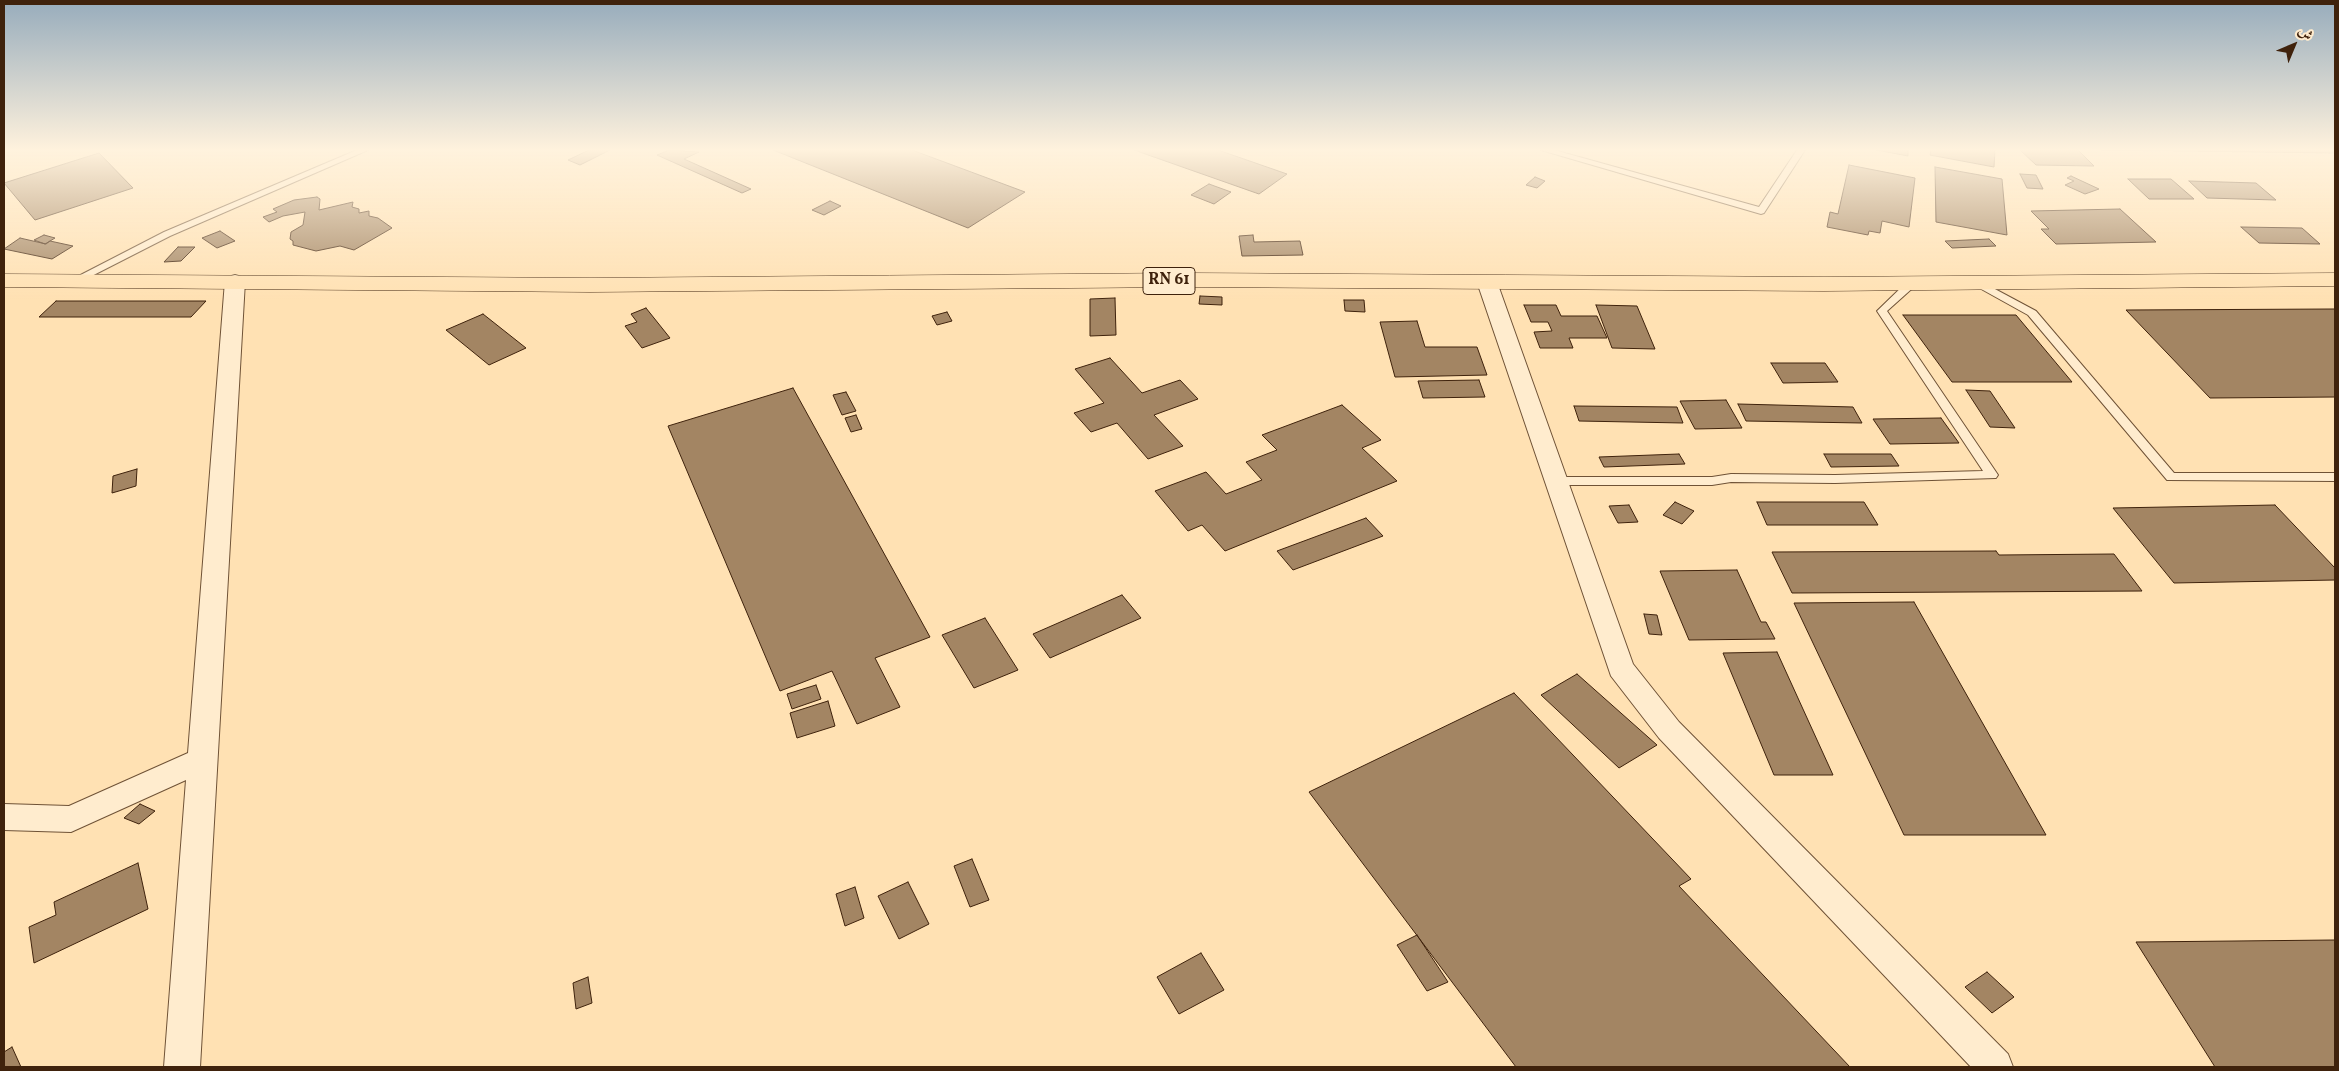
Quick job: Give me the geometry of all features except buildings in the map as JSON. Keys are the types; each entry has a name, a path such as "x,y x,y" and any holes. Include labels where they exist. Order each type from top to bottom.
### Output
{"main road":[{"name":"RN 61","path":"4,281 235,281 590,285 1188,280 1912,283 2335,280"}],"street":[{"path":"182,1067 235,281"},
{"path":"1487,282 1621,668 1669,730 1995,1067"},
{"path":"4,817 71,819 202,760"}],"lane":[{"path":"71,282 168,234 247,200"},
{"path":"1725,200 1761,210 1768,200"},
{"path":"1556,481 1712,482 1731,478 1835,479 1992,475 1882,311 1912,283"},
{"path":"1978,283 2032,313 2171,477 2335,477"}]}
